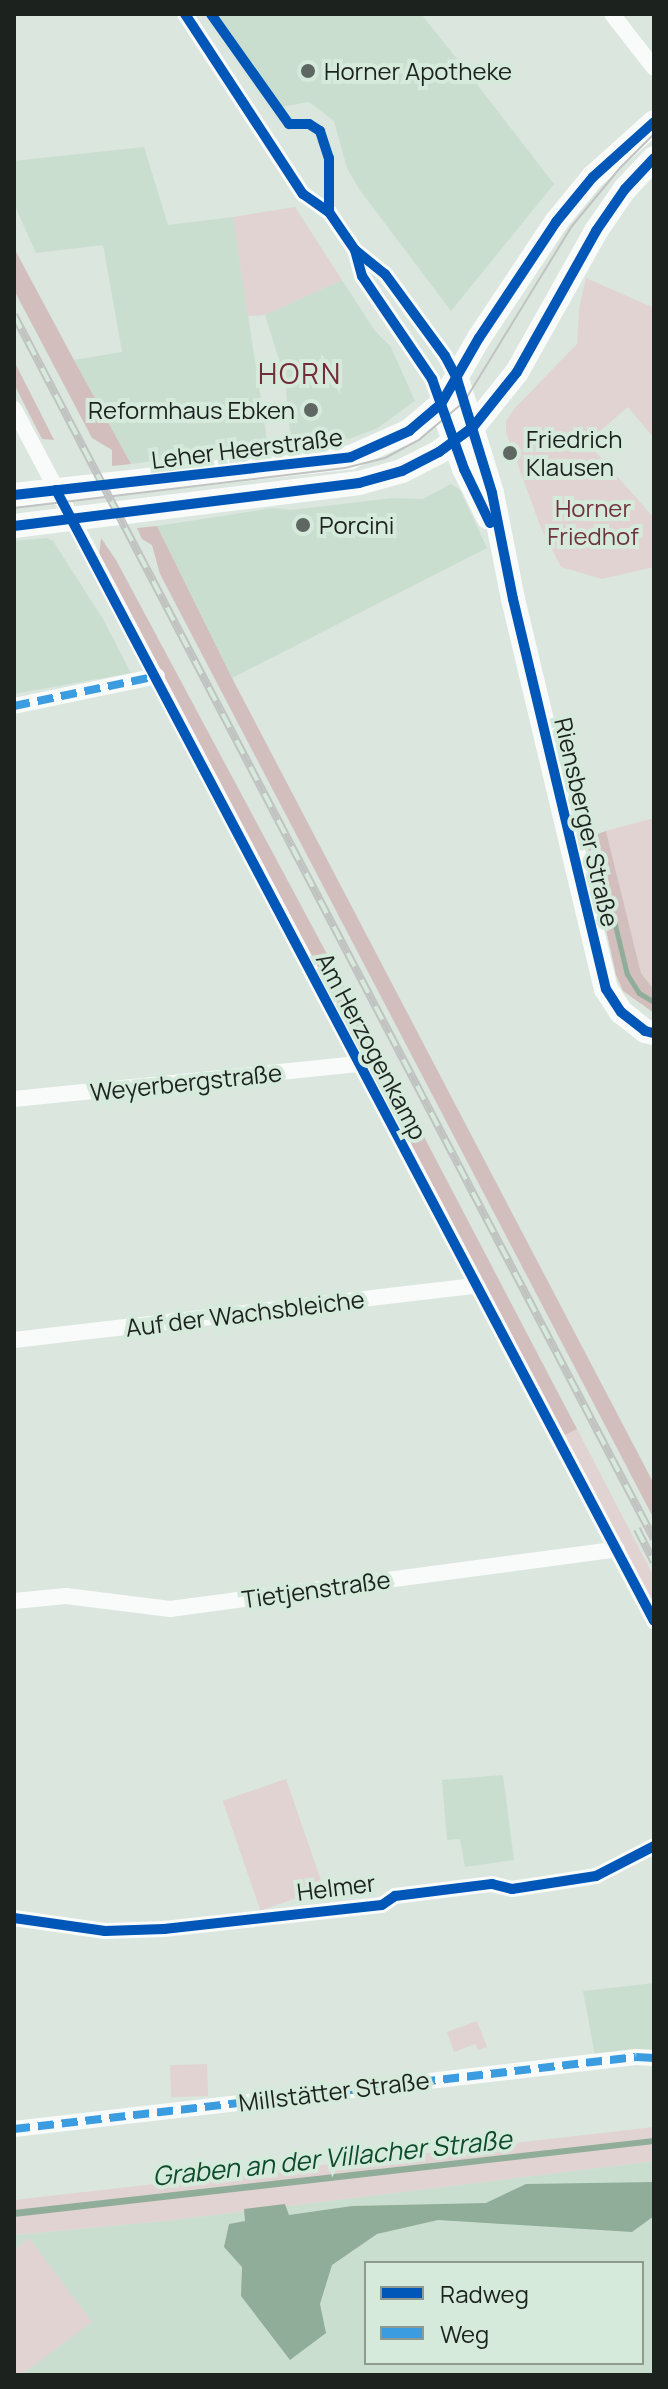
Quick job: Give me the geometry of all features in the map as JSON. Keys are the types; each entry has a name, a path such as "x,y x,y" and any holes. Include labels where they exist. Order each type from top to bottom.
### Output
{"main road":[{"name":"Leher Heerstraße","path":"14,495 351,457 409,431 441,404 556,222 593,177 654,122"},
{"path":"464,434 517,372 606,215 654,158"},
{"path":"457,379 464,434"},
{"path":"441,404 464,434"},
{"name":"Leher Heerstraße","path":"14,526 359,483 402,471 464,434"},
{"name":"Riensberger Straße","path":"464,434 464,469 486,510 513,599 606,989 621,1012 645,1031 654,1033"}],"street":[{"path":"185,14 303,194 329,212 355,250 385,274 445,356 457,379"},
{"path":"612,14 654,68"},
{"path":"355,250 362,276 432,379 441,404"},
{"name":"Am Herzogenkamp","path":"14,409 654,1621"},
{"path":"14,706 157,676"},
{"name":"Weyerbergstraße","path":"14,1099 358,1064"},
{"name":"Auf der Wachsbleiche","path":"14,1340 477,1286"},
{"name":"Tietjenstraße","path":"14,1601 66,1596 170,1609 617,1549"},
{"name":"Helmer","path":"14,1918 105,1931 164,1929 382,1905 395,1896 492,1884 512,1889 596,1876 654,1846"},
{"name":"Millstätter Straße","path":"14,2129 636,2057 654,2058"}],"shaded area":[{"path":"218,14 421,14 466,70 554,184 451,311 359,189 347,168 334,121 309,102 281,107"},
{"path":"144,147 168,225 233,217 268,446 131,464 74,360 122,352 103,245 36,253 14,204 14,161"},
{"path":"14,248 131,464 112,466 112,450 92,438 14,290"},
{"path":"342,280 375,331 391,347 415,401 376,429 340,442 302,448 291,444 285,379 265,315"},
{"path":"14,361 54,440 42,439 14,384"},
{"path":"451,484 460,490 487,548 232,678 157,526 273,508 291,510 393,498 423,499"},
{"path":"157,526 232,678 654,1484 654,1519 160,574 152,545 142,539 137,528"},
{"path":"47,538 53,541 103,619 131,673 14,694 14,541"},
{"path":"101,538 116,560 387,1066 577,1429 563,1436 99,557"},
{"path":"606,831 641,973 654,990 654,1013 623,991 616,975 586,838"},
{"path":"503,1775 514,1860 465,1867 460,1839 447,1840 442,1780"},
{"path":"654,1983 654,2054 596,2061 583,1991"},
{"path":"654,2138 654,2144 14,2217 14,2210"},
{"path":"654,2161 654,2375 14,2375 14,2235 164,2221"},
{"path":"654,2182 654,2216 632,2232 438,2220 377,2234 332,2265 320,2304 326,2333 290,2360 241,2296 242,2267 224,2247 229,2224 245,2221 244,2209 285,2204 289,2215 352,2206 486,2203 526,2184"}],"green space":[{"path":"295,207 342,280 265,315 248,316 233,217"},
{"name":"Horner Friedhof","path":"586,278 654,308 654,438 628,407 587,442 654,518 654,567 602,579 561,567 541,528 506,432 506,421 514,409 577,344 579,309"},
{"path":"654,818 654,990 641,973 606,831"},
{"path":"577,1429 654,1577 654,1610 563,1436"},
{"path":"286,1779 324,1889 260,1910 223,1801"},
{"path":"477,2021 487,2047 478,2050 475,2044 454,2052 447,2032"},
{"path":"207,2064 208,2096 171,2097 170,2065"},
{"path":"654,2127 654,2161 164,2221 14,2235 14,2200"},
{"path":"29,2238 92,2322 21,2375 14,2375 14,2250"}],"waterway":[{"path":"594,838 627,974 639,993 654,1002"}],"tram line":[{"path":"14,508 345,468 385,458 420,439 464,402 572,226 620,168 654,134"}],"railway":[{"path":"14,315 654,1539"},
{"path":"637,1529 654,1562"}],"marked path":[{"path":"14,706 157,676"},
{"path":"14,2129 636,2057 654,2058"}],"cycle path":[{"path":"185,14 303,194 329,212 355,250 385,274 445,356 457,379 492,493 513,599 606,989 621,1012 645,1031 654,1033"},
{"path":"211,14 289,124 309,124 320,131 329,158 329,212"},
{"path":"14,495 351,457 409,431 441,404 479,338 556,222 593,177 654,122"},
{"path":"14,526 359,483 402,471 439,452 473,427 517,372 596,231 625,189 654,158"},
{"path":"355,250 362,276 432,379 464,469 490,523"},
{"path":"56,490 654,1621"},
{"path":"14,1918 105,1931 164,1929 382,1905 395,1896 492,1884 512,1889 596,1876 654,1846"}],"place":[{"name":"Horner Apotheke","path":"308,71"},
{"name":"Reformhaus Ebken","path":"311,410"},
{"name":"Friedrich Klausen","path":"510,453"},
{"name":"Porcini","path":"303,525"}],"district":[{"name":"HORN","path":"300,373"}],"water label":[{"name":"Graben an der Villacher Straße","path":"332,2158"}]}
